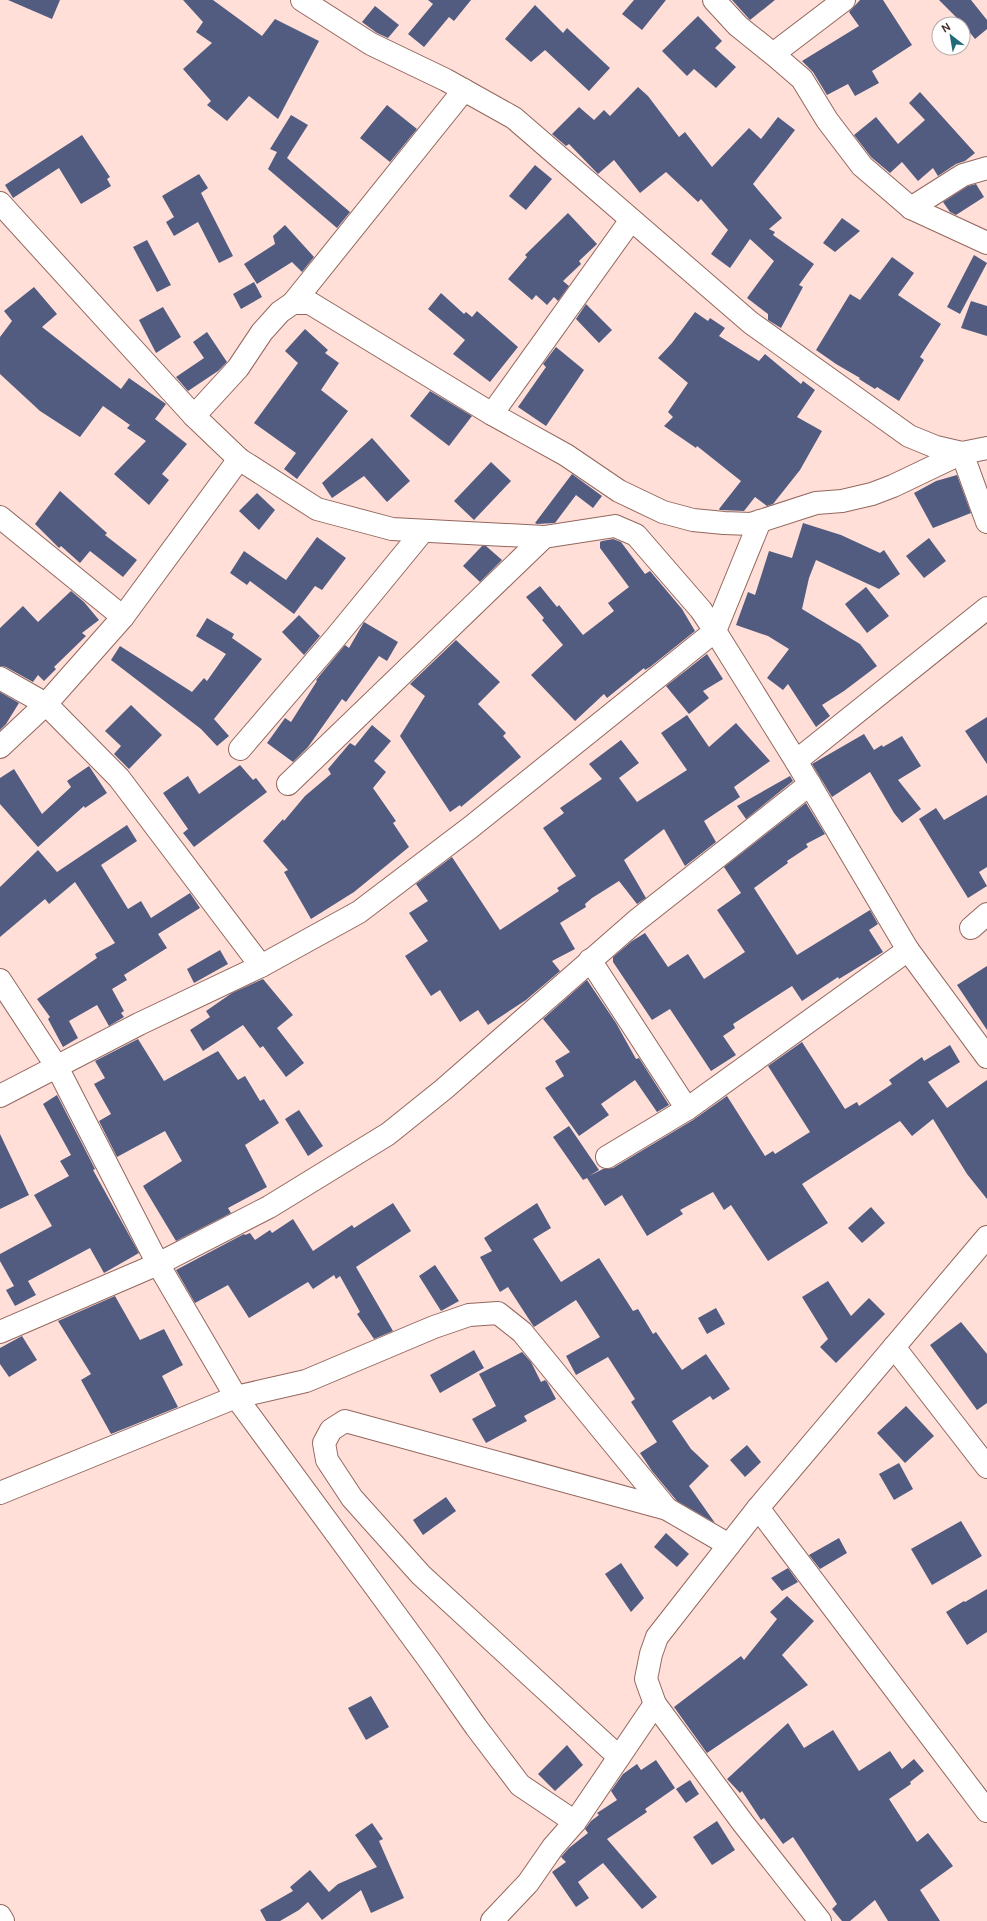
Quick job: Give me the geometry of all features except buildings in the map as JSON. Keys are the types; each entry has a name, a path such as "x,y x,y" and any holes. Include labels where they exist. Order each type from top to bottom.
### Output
{"street":[{"path":"302,0 372,44 464,90 514,118 751,323 909,436 936,447 962,453"},
{"path":"714,0 738,26 802,79 827,120 862,166 911,208 987,243"},
{"path":"773,54 844,0"},
{"path":"194,416 238,368 262,332 280,312 293,303 464,90"},
{"path":"911,208 958,178 987,168"},
{"path":"0,203 194,416 239,459 317,509 392,529 544,537 615,526 636,536 701,610 796,761 908,950 987,1057"},
{"path":"492,414 631,220"},
{"path":"293,303 310,303 492,414 566,455 619,491 663,512 693,520 724,524 751,524 816,503 842,501 872,494 893,486 962,453 987,448"},
{"path":"962,453 987,522"},
{"path":"0,747 46,704 123,618 239,459"},
{"path":"0,517 123,618"},
{"path":"0,1096 139,1024 261,966 359,912 471,827 715,631 760,521"},
{"path":"240,749 336,637 424,530"},
{"path":"288,784 544,537"},
{"path":"796,761 987,608"},
{"path":"0,678 46,704 119,778 261,966"},
{"path":"0,1332 158,1264 269,1207 388,1134 444,1089 636,921 810,784"},
{"path":"971,928 987,914"},
{"path":"607,1157 687,1109 908,950"},
{"path":"590,960 687,1109"},
{"path":"0,980 57,1067 158,1264 236,1397 429,1660 476,1727 520,1785 575,1822"},
{"path":"820,1921 742,1823 655,1704 646,1679 651,1654 657,1637 758,1508 987,1237"},
{"path":"0,1493 236,1397 306,1381 434,1327 469,1315 498,1313 522,1332 667,1509"},
{"path":"894,1347 987,1467"},
{"path":"619,1757 421,1575 352,1498 327,1460 324,1443 331,1430 345,1421 667,1509 729,1545"},
{"path":"758,1508 987,1811"},
{"path":"492,1921 528,1883 552,1847 575,1822 655,1704"},
{"path":"0,1916 3,1921"}]}
